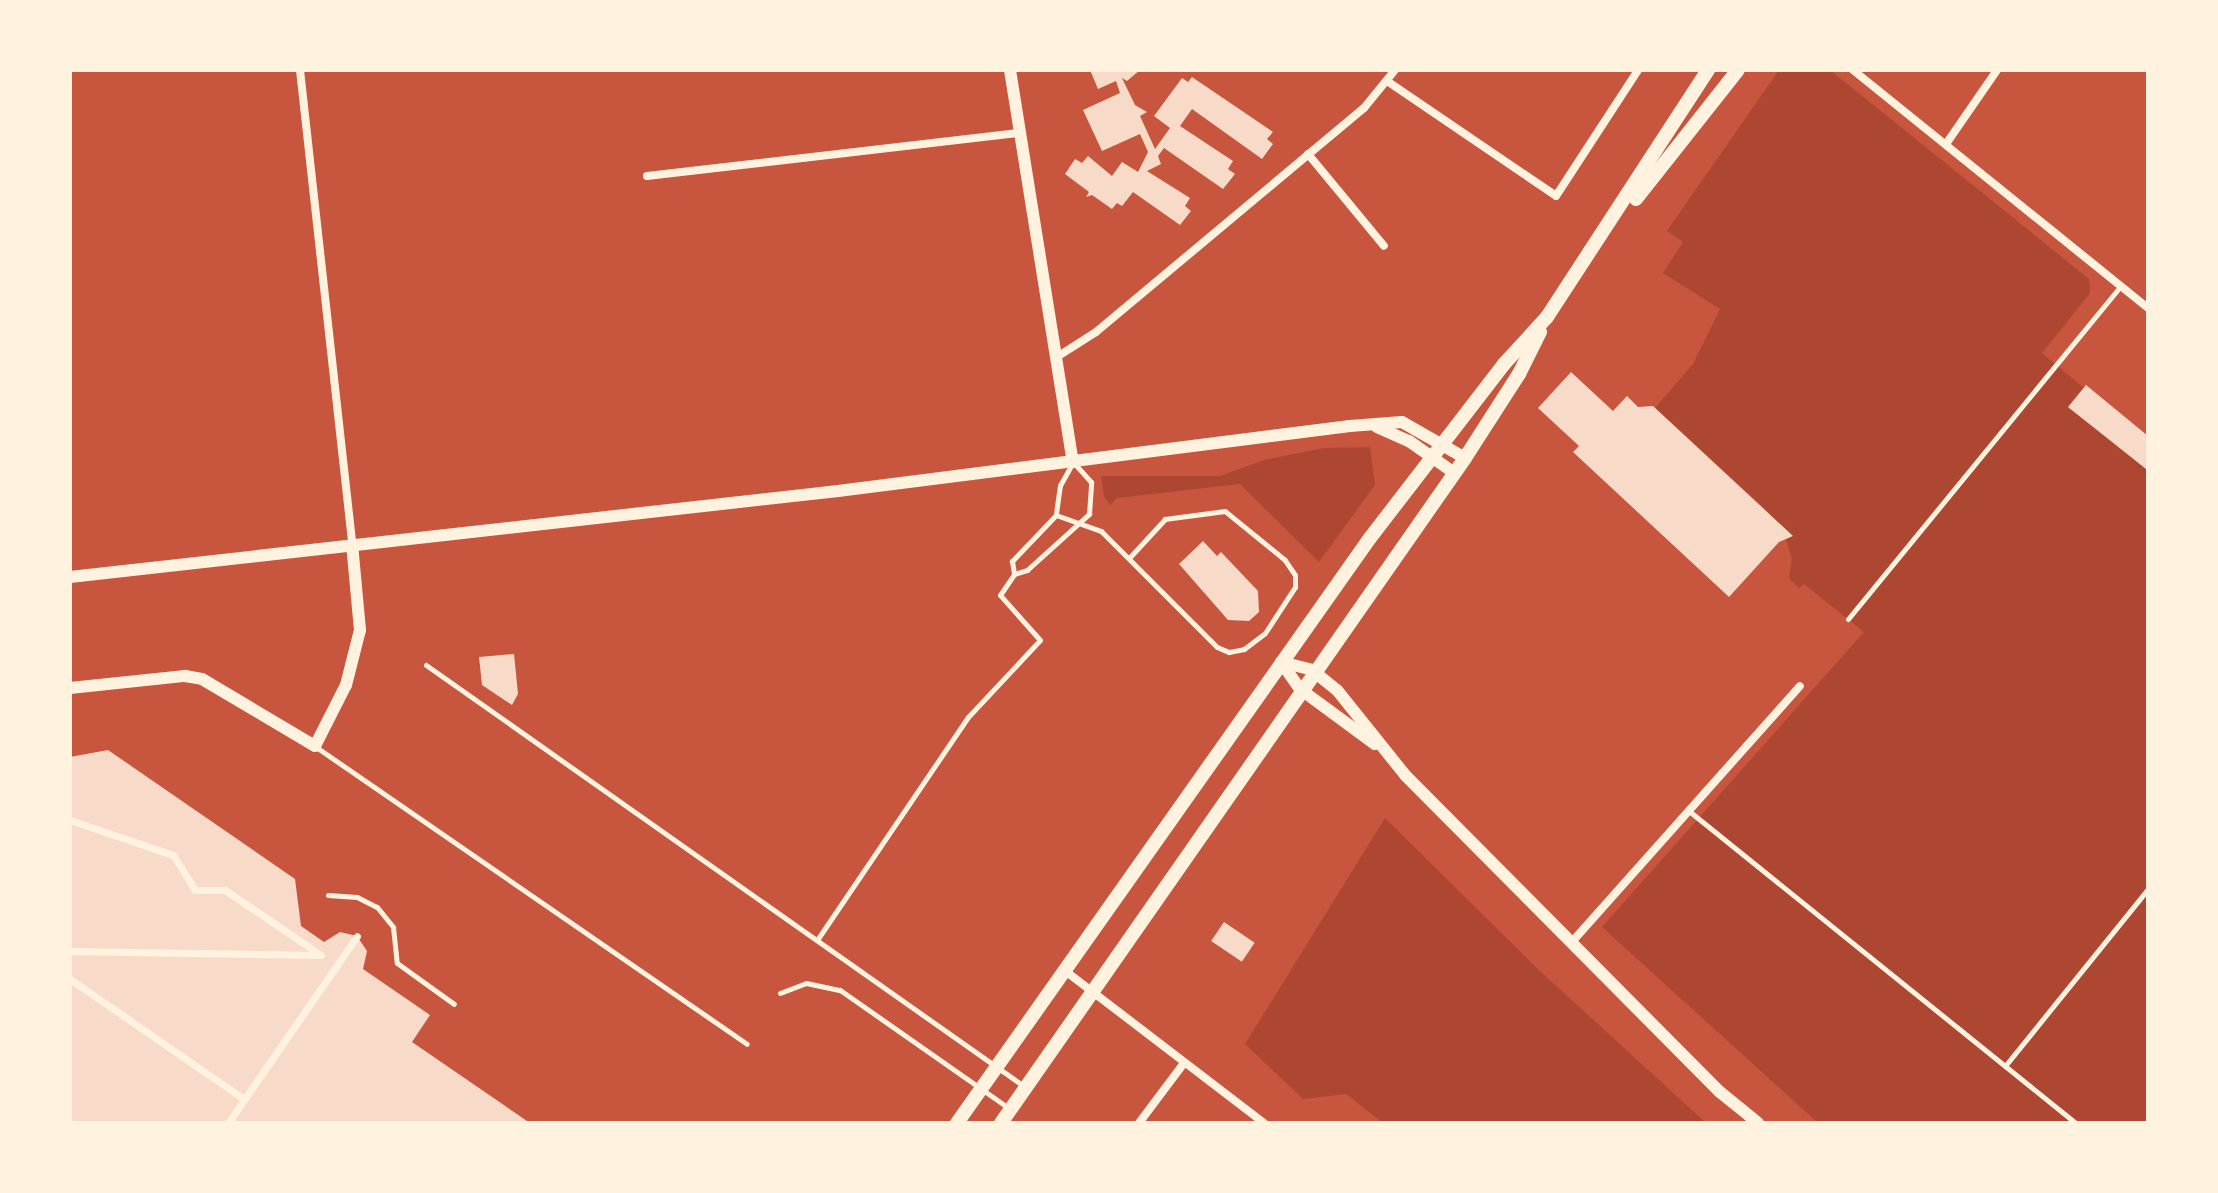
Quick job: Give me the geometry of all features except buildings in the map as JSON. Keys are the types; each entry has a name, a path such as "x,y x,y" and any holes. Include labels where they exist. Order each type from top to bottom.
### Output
{"main road":[{"path":"957,1123 1281,662 1432,457 1547,317 1595,249 1708,70"},
{"path":"1595,249 1738,70"},
{"path":"1001,1123 1312,670 1465,458 1519,374 1547,317"}],"street":[{"path":"70,688 185,676 202,679 315,746 346,685 360,630 300,70"},
{"path":"1010,70 1060,355 1073,462"},
{"path":"1060,355 1096,332 1364,108 1395,70"},
{"path":"1387,81 1556,196 1638,70"},
{"path":"1853,70 2148,308"},
{"path":"1946,144 1997,70"},
{"path":"647,176 1021,133"},
{"path":"1308,154 1384,246"},
{"path":"70,577 1402,422 1444,442 1465,458"},
{"path":"1375,426 1453,472"},
{"path":"1281,662 1312,670 1361,718 1375,744"},
{"path":"1281,662 1300,689 1375,744 1571,943 1758,1123"},
{"path":"1571,943 1800,686"},
{"path":"70,820 173,855 195,890 225,890 321,955 70,951"},
{"path":"228,1123 357,936"},
{"path":"1063,969 1264,1123"},
{"path":"70,979 244,1099"},
{"path":"1139,1123 1184,1063"}],"lane":[{"path":"1848,619 2121,286"},
{"path":"817,940 968,717 1040,640 1000,595 1014,574 1027,570 1089,514 1094,498 1091,482 1073,462 1060,485 1056,515 1012,561 1014,574"},
{"path":"1056,515 1101,531 1217,647 1229,652 1244,649 1265,633 1295,587 1295,575 1285,560 1225,511 1165,519 1131,560"},
{"path":"426,665 1026,1087"},
{"path":"315,746 747,1044"},
{"path":"1688,810 2075,1123"},
{"path":"2005,1066 2148,889"},
{"path":"328,895 357,897 377,907 393,927 397,963 454,1004"},
{"path":"780,993 806,983 840,990 1010,1109"}],"shaded area":[{"path":"1779,70 1830,70 2089,279 2090,293 2042,353 2084,388 2068,408 2148,467 2148,1123 1818,1123 1602,927 1864,632 1804,584 1799,588 1789,578 1792,559 1786,539 1766,510 1655,408 1693,364 1720,309 1663,273 1683,242 1667,231"},
{"path":"1370,447 1375,485 1319,562 1240,484 1117,498 1110,505 1104,496 1101,476 1220,476 1264,460 1324,448"},
{"path":"1385,818 1540,971 1706,1123 1383,1123 1346,1094 1303,1099 1245,1044"}]}
